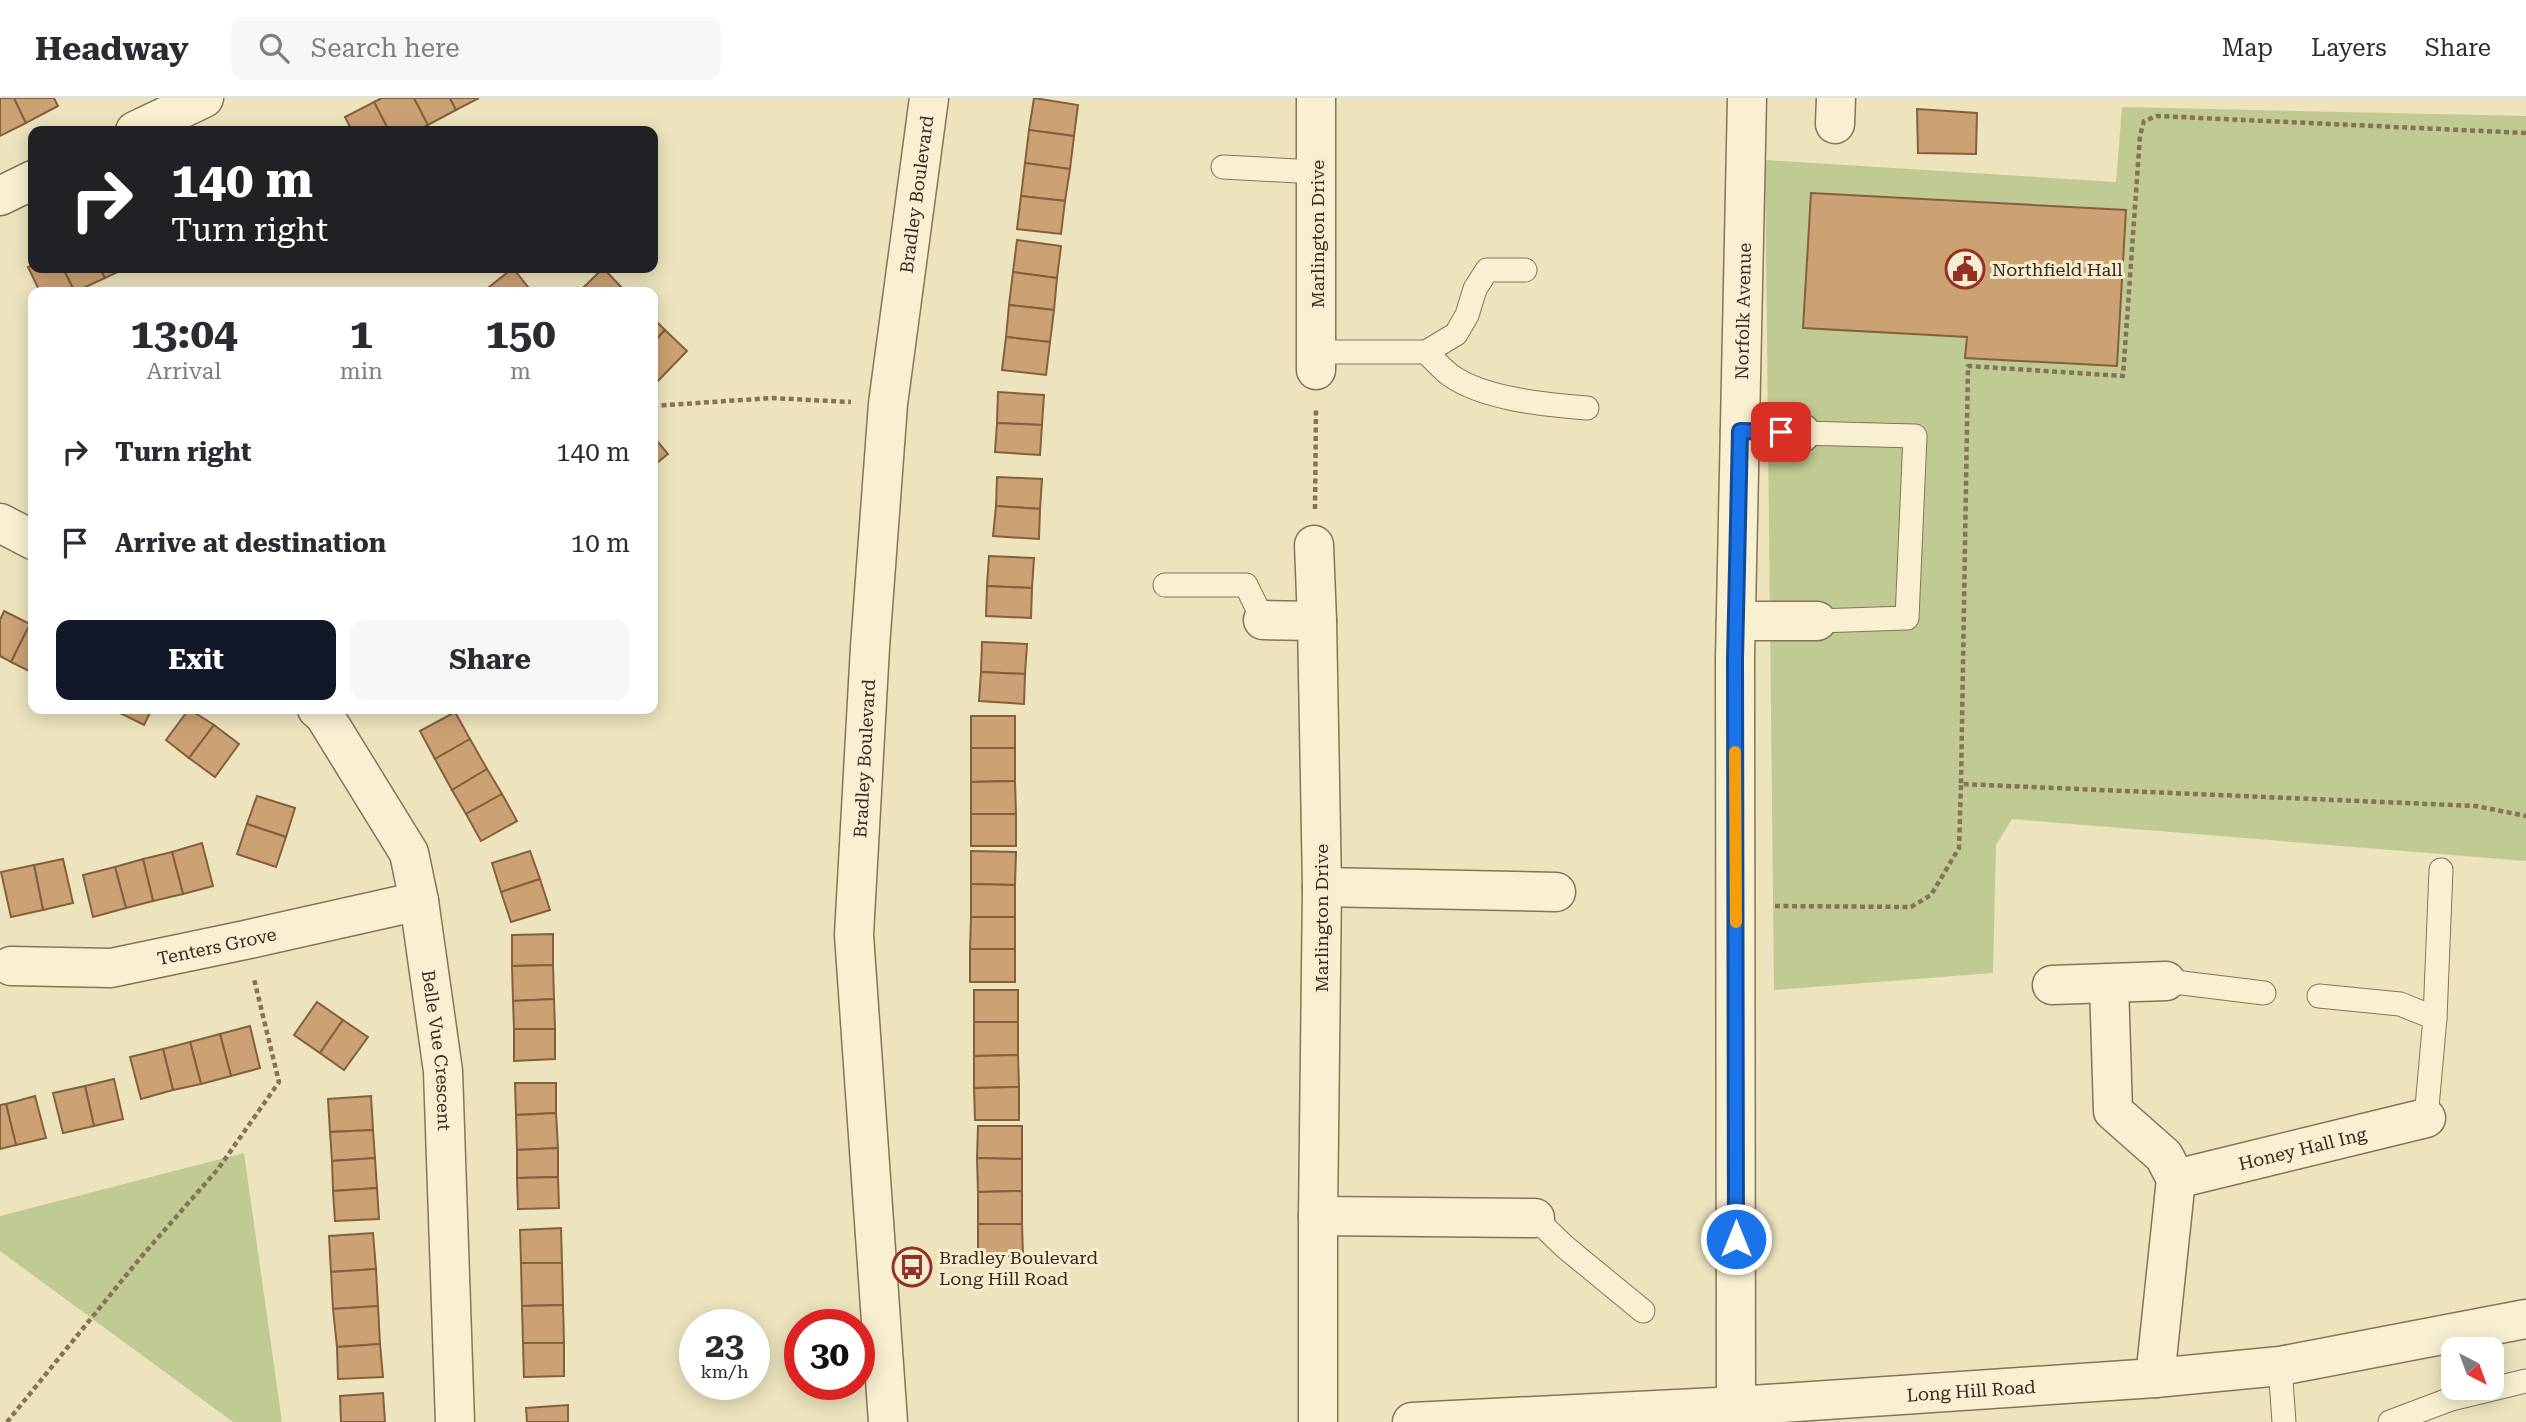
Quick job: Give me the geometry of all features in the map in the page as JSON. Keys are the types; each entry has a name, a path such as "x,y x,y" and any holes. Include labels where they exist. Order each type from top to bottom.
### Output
{"street":[{"path":"145,126 204,98"},
{"name":"Bradley Boulevard","path":"888,1422 854,935 870,646 888,404 929,98"},
{"name":"Marlington Drive","path":"1316,98 1317,361"},
{"name":"Norfolk Avenue","path":"1736,1414 1736,621 1747,98"},
{"path":"0,196 28,182"},
{"path":"1740,431 1801,433"},
{"path":"0,523 28,537"},
{"name":"Marlington Drive","path":"1314,545 1322,887 1318,1422"},
{"path":"1263,621 1317,621"},
{"path":"1736,621 1817,621"},
{"name":"Belle Vue Crescent","path":"323,714 408,853 419,901 443,1071 455,1422"},
{"path":"1322,887 1556,891"},
{"name":"Tenters Grove","path":"11,966 111,968 419,901"},
{"path":"2052,985 2165,981"},
{"path":"2109,984 2113,1111 2164,1156 2176,1179 2155,1378"},
{"name":"Honey Hall Ing","path":"2176,1179 2426,1118"},
{"path":"1318,1216 1535,1218"},
{"name":"Long Hill Road","path":"1412,1422 1736,1414 2155,1378 2280,1366 2526,1320"}],"lane":[{"path":"1223,167 1316,172"},
{"path":"1317,361 1426,352 1456,334 1475,289 1487,270 1525,271"},
{"path":"1426,352 1450,375 1470,386 1547,404 1587,408"},
{"path":"1801,433 1915,436 1907,618 1817,621"},
{"path":"1165,584 1246,584 1263,621"},
{"path":"2426,1118 2435,1018 2441,870"},
{"path":"2165,981 2264,993"},
{"path":"2319,996 2400,1004 2435,1018"},
{"path":"1535,1218 1565,1247 1643,1311"},
{"path":"2280,1366 2284,1422"},
{"path":"2389,1422 2451,1399 2526,1381"}],"path":[{"path":"1736,906 1911,907 1931,895 1959,848 1968,366 2123,376 2140,136 2144,121 2157,116 2526,133"},
{"path":"1314,545 1317,361"},
{"path":"658,406 772,398 888,404"},
{"path":"1961,784 2476,806 2526,816"},
{"path":"7,1422 141,1258 218,1169 279,1082 245,940"}],"green space":[{"path":"2122,107 2526,116 2526,861 2012,819 1996,845 1993,973 1774,990 1765,160 2116,182"},
{"path":"244,1153 282,1422 233,1422 0,1251 0,1216"}],"building":[{"path":"0,98 14,98 26,123 0,136"},
{"path":"14,98 54,98 58,106 26,123"},
{"path":"382,98 414,98 428,125 386,126 374,102"},
{"path":"414,98 450,98 456,110 428,125"},
{"path":"450,98 479,98 456,110"},
{"path":"1034,98 1078,105 1074,136 1029,130"},
{"path":"374,102 386,126 350,126 345,117"},
{"path":"1917,109 1977,113 1976,154 1918,153"},
{"path":"1029,130 1074,136 1070,169 1025,163"},
{"path":"1025,163 1070,169 1065,201 1021,196"},
{"name":"Northfield Hall","path":"1811,193 2126,210 2117,366 1965,358 1967,337 1803,328"},
{"path":"1021,196 1065,201 1061,234 1017,229"},
{"path":"1017,240 1061,246 1057,278 1013,272"},
{"path":"1013,272 1057,278 1054,310 1009,305"},
{"path":"31,273 66,273 72,287 38,287"},
{"path":"66,273 102,273 105,278 86,287 72,287"},
{"path":"102,273 116,273 105,278"},
{"path":"507,273 517,273 528,287 489,287"},
{"path":"598,273 608,273 621,287 584,287"},
{"path":"1009,305 1054,310 1050,342 1006,337"},
{"path":"658,323 665,330 658,338"},
{"path":"665,330 687,351 658,381 658,338"},
{"path":"1006,337 1050,342 1046,375 1002,370"},
{"path":"998,392 1044,395 1042,425 997,423"},
{"path":"997,423 1042,425 1040,455 995,452"},
{"path":"658,442 668,454 658,462"},
{"path":"997,477 1042,479 1040,509 996,506"},
{"path":"996,506 1040,509 1039,539 993,536"},
{"path":"989,556 1034,558 1032,588 987,586"},
{"path":"987,586 1032,588 1031,618 986,616"},
{"path":"4,611 28,623 11,662 0,656 0,620"},
{"path":"28,628 28,670 11,662"},
{"path":"982,642 1027,644 1025,674 981,672"},
{"path":"981,672 1025,674 1024,704 979,701"},
{"path":"122,714 150,714 144,725"},
{"path":"185,714 197,714 214,725 189,758 166,740"},
{"path":"456,714 470,739 435,759 420,731"},
{"path":"971,716 1015,716 1015,748 971,748"},
{"path":"214,725 239,744 215,777 189,758"},
{"path":"470,739 487,769 452,790 435,759"},
{"path":"971,748 1015,748 1015,781 971,782"},
{"path":"487,769 502,794 466,814 452,790"},
{"path":"1015,781 1016,814 971,814 971,782"},
{"path":"502,794 517,821 481,841 466,814"},
{"path":"257,796 295,808 286,837 247,824"},
{"path":"971,814 1016,814 1016,846 971,846"},
{"path":"247,824 286,837 276,867 237,854"},
{"path":"202,843 213,886 183,894 172,852"},
{"path":"530,851 540,879 501,892 492,863"},
{"path":"971,851 1016,852 1015,885 971,884"},
{"path":"172,852 183,894 153,901 143,859"},
{"path":"63,859 73,903 43,910 34,865"},
{"path":"143,859 153,901 126,908 115,867"},
{"path":"34,865 43,910 11,917 1,872"},
{"path":"115,867 126,908 93,917 83,875"},
{"path":"540,879 550,910 511,922 501,892"},
{"path":"971,884 1015,885 1015,917 971,917"},
{"path":"971,917 1015,917 1015,949 970,949"},
{"path":"553,934 553,965 512,966 512,935"},
{"path":"970,949 1015,949 1015,982 970,982"},
{"path":"553,965 554,999 513,1001 512,966"},
{"path":"974,990 1018,990 1018,1022 974,1022"},
{"path":"554,999 555,1029 514,1029 513,1001"},
{"path":"317,1002 343,1020 320,1053 294,1035"},
{"path":"343,1020 368,1037 344,1070 320,1053"},
{"path":"974,1022 1018,1022 1018,1055 974,1056"},
{"path":"250,1026 260,1068 231,1076 220,1034"},
{"path":"514,1029 555,1029 555,1059 514,1061"},
{"path":"220,1034 231,1076 201,1084 190,1042"},
{"path":"190,1042 201,1084 173,1090 163,1049"},
{"path":"163,1049 173,1090 141,1099 130,1057"},
{"path":"1018,1055 1019,1087 974,1088 974,1056"},
{"path":"114,1079 123,1119 94,1126 85,1086"},
{"path":"515,1083 556,1083 556,1113 516,1115"},
{"path":"85,1086 94,1126 63,1133 53,1093"},
{"path":"1019,1087 1019,1120 975,1120 974,1088"},
{"path":"35,1096 46,1138 16,1145 6,1104"},
{"path":"371,1096 373,1130 330,1132 328,1099"},
{"path":"6,1104 16,1145 0,1149 0,1105"},
{"path":"556,1113 558,1148 517,1150 516,1115"},
{"path":"978,1126 1022,1126 1022,1159 977,1158"},
{"path":"373,1130 375,1158 332,1161 330,1132"},
{"path":"558,1148 558,1177 517,1178 517,1150"},
{"path":"375,1158 377,1188 333,1191 332,1161"},
{"path":"977,1158 1022,1159 1022,1191 978,1192"},
{"path":"558,1177 559,1208 518,1209 517,1178"},
{"path":"377,1188 379,1219 335,1221 333,1191"},
{"path":"1022,1191 1022,1224 978,1224 978,1192"},
{"path":"978,1224 1022,1224 1023,1256 978,1256"},
{"path":"561,1228 562,1263 521,1263 520,1230"},
{"path":"373,1233 376,1269 331,1272 329,1236"},
{"path":"521,1263 562,1263 563,1305 522,1306"},
{"path":"376,1269 378,1306 333,1309 331,1272"},
{"path":"563,1305 564,1343 523,1343 522,1306"},
{"path":"378,1306 380,1344 337,1347 333,1309"},
{"path":"523,1343 564,1343 564,1376 524,1377"},
{"path":"380,1344 383,1377 338,1379 337,1347"},
{"path":"383,1393 385,1422 341,1422 340,1396"},
{"path":"568,1405 568,1422 527,1422 526,1408"}],"slow traffic":[{"path":"1735,752 1736,922"}],"place":[{"name":"Northfield Hall","path":"1965,269"},
{"name":"Bradley Boulevard Long Hill Road","path":"912,1267"}],"route":[{"path":"1736,1239 1735,659 1740,431 1781,432"}]}
